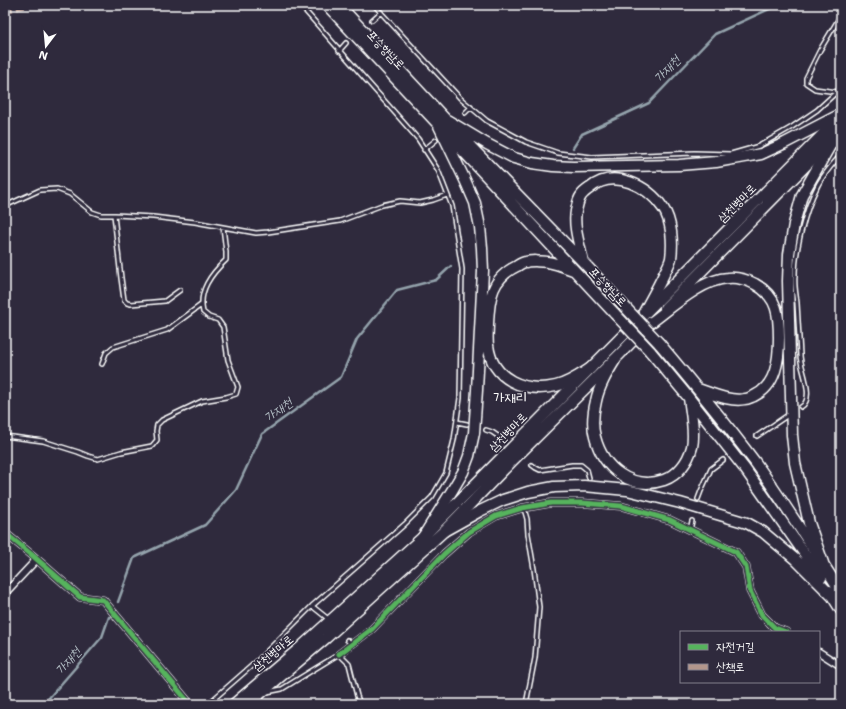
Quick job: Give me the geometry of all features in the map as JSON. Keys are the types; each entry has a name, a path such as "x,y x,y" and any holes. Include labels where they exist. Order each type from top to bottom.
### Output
{"main road":[{"name":"포승향남로","path":"327,5 443,123 472,148 584,262 659,343 698,389 755,463 806,537 823,563 837,594 841,610"},
{"name":"포승향남로","path":"339,5 575,270 650,351 745,469 804,553 837,594"},
{"path":"443,123 514,158 532,163 573,167 679,165 716,162 761,154 841,115"},
{"name":"삼천병마로","path":"234,704 301,647 423,537 841,115"},
{"path":"423,537 453,490 463,472 469,456 474,433 478,383 482,271 480,227 474,203 443,123"},
{"path":"823,563 809,524 795,463 792,435 788,281 789,254 794,224 802,195 838,133"},
{"name":"삼천병마로","path":"248,704 326,638 444,531 512,461 615,360 838,133"},
{"path":"584,262 576,225 576,212 581,196 594,185 605,180 618,179 629,181 652,195 664,209 669,222 673,241 671,260 642,316"},
{"path":"575,270 548,262 526,261 508,270 499,279 490,298 488,345 491,358 496,368 510,381 518,385 545,388 557,386 575,378 591,368"},
{"path":"653,321 696,290 711,282 728,278 741,279 752,283 760,287 772,299 779,319 779,355 777,368 766,388 758,394 746,399 735,400 723,398 698,389"},
{"path":"615,360 601,384 593,415 593,427 595,437 603,457 611,468 622,476 634,481 646,483 657,482 670,478 681,469 688,459 692,446 689,398"},
{"path":"444,531 503,500 528,492 554,487 584,486 626,490 680,503 747,523 763,532 837,594"}],"street":[{"path":"339,654 372,629 444,554 468,532 496,516 522,508 551,502 593,502 621,506 670,520 736,552 746,567 750,591 762,615 775,628 783,631"},
{"path":"5,533 80,597 103,600 190,704"},
{"path":"5,595 37,559"},
{"path":"820,653 841,666"}],"lane":[{"path":"208,704 256,662 312,606 405,524 432,497 446,473 457,422 460,398 462,269 452,206 438,170 418,139 300,5"},
{"path":"374,5 471,108 487,120 526,142 558,153 592,157 694,153 731,154 759,146 792,127 817,110 841,88"},
{"path":"837,92 815,89 806,83 806,78 820,50 838,20 841,10 839,5"},
{"path":"372,20 381,12"},
{"path":"339,51 346,43"},
{"path":"465,113 471,108"},
{"path":"424,150 436,140"},
{"path":"801,407 804,405 807,398 807,383 800,362 794,275 798,243 807,212 817,186 841,155"},
{"path":"5,206 40,190 56,189 70,194 92,212 101,215 153,217 195,222 256,233 340,221 382,205 400,201 420,203 447,195"},
{"path":"114,215 124,300 131,304 165,301 180,290"},
{"path":"5,436 43,441 98,459 121,452 152,446 157,440 157,425 162,420 202,401 236,394 238,387 228,360 223,327 218,320 209,317 203,312 201,305 204,291 209,280 217,268 226,260 223,227"},
{"path":"102,364 106,353 113,347 167,330 201,305"},
{"path":"757,436 788,415"},
{"path":"457,422 467,424"},
{"path":"486,430 502,439"},
{"path":"698,499 711,469 723,460"},
{"path":"532,465 540,470 581,465 587,470 589,478"},
{"path":"522,508 527,519 539,607 535,658 526,704"},
{"path":"690,530 692,521"},
{"path":"312,606 327,618"},
{"path":"346,640 352,644"},
{"path":"262,693 282,689 339,654 349,664 360,704"}],"waterway":[{"name":"가재천","path":"573,148 582,134 649,103 715,34 778,5"},
{"name":"가재천","path":"118,602 134,558 205,525 236,490 262,434 341,377 357,339 397,290 436,280 451,266"},
{"name":"가재천","path":"28,704 48,699 102,637 109,617"}],"marked path":[{"path":"5,11 28,5"}],"cycle path":[{"path":"339,654 372,629 444,554 469,532 496,516 522,508 551,503 582,503 621,506 670,520 736,552 746,567 750,591 762,615 775,628 783,631"},
{"path":"5,533 80,597 103,600 190,704"}],"district":[{"name":"가재리","path":"510,397"}]}
